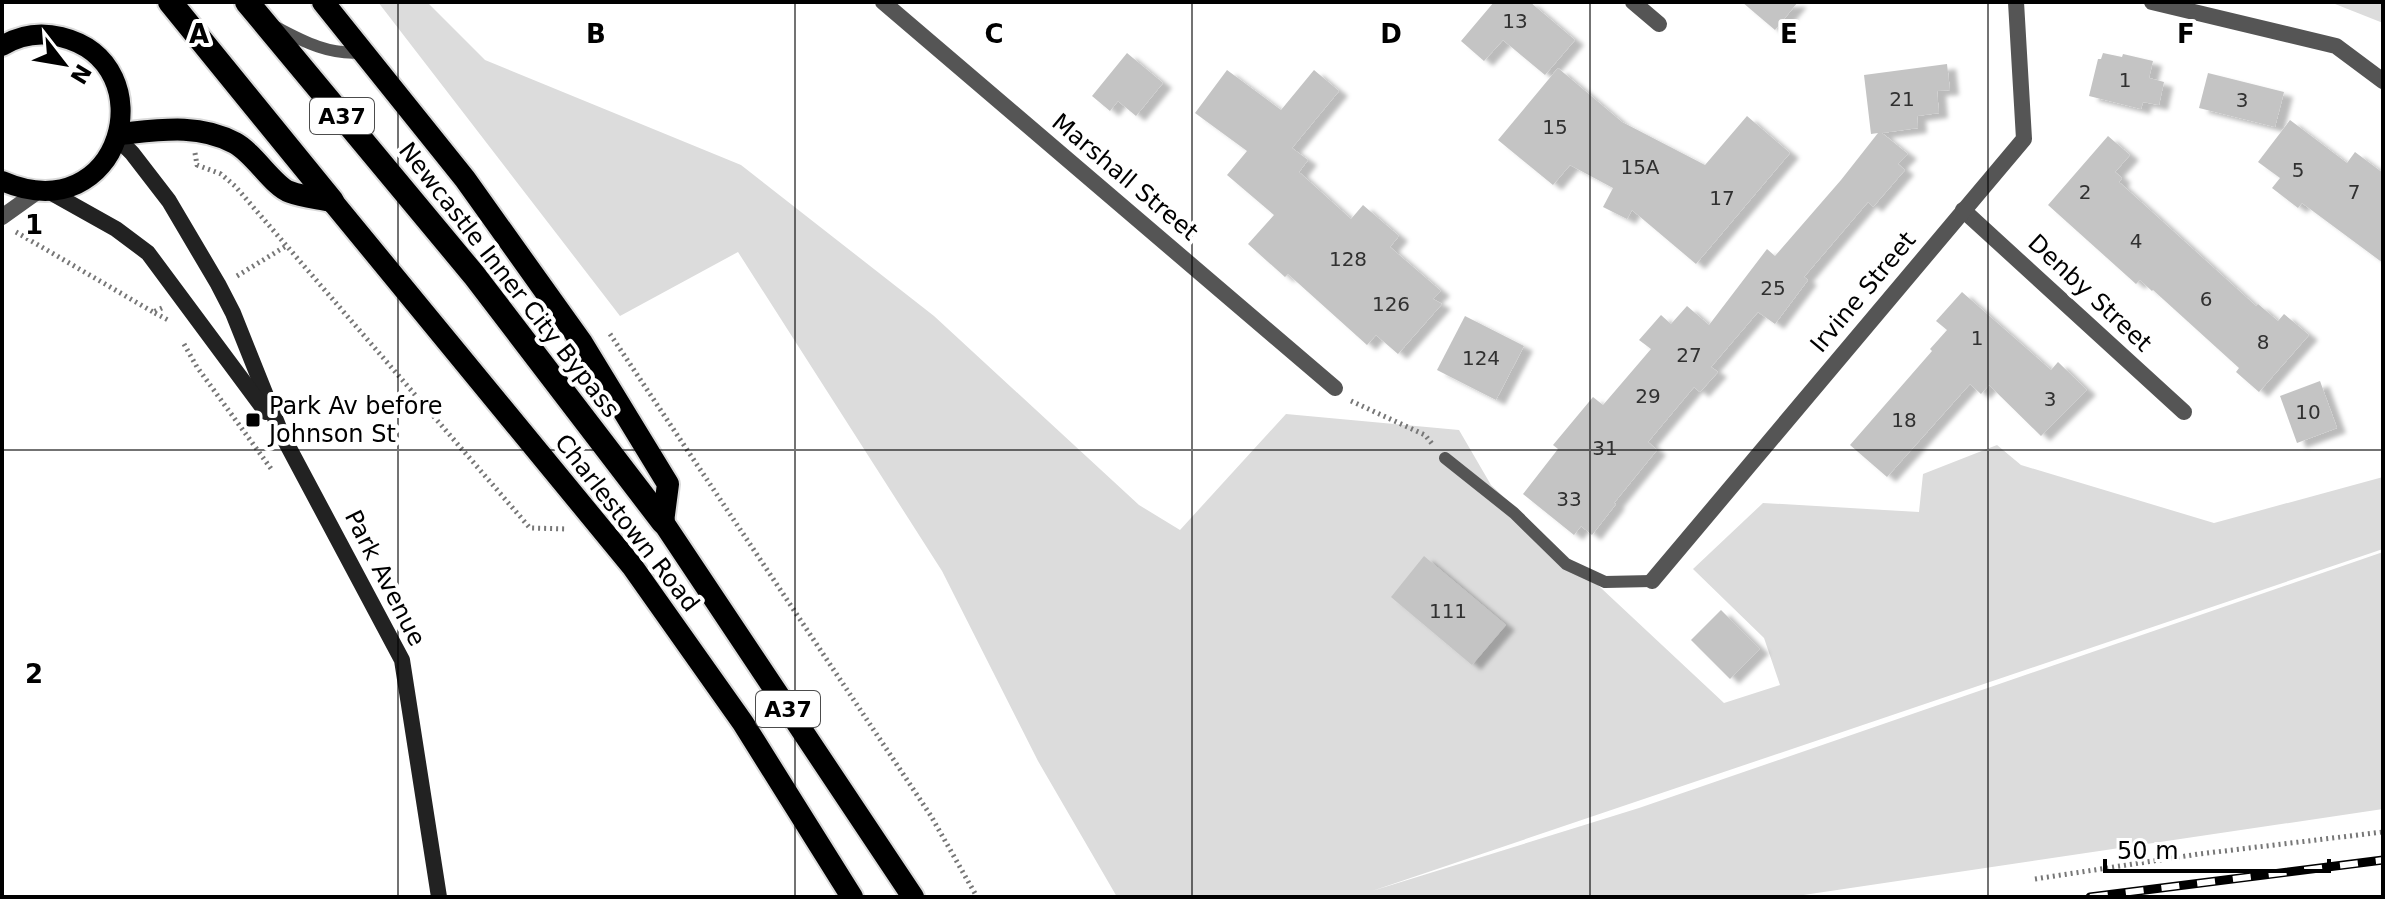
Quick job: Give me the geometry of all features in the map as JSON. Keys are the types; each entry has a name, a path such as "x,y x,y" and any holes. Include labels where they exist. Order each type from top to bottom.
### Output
{"highway":[{"name":"A37","path":"170,2 332,201"},
{"path":"323,2 465,179 582,343 668,484 663,522"},
{"name":"Newcastle Inner City Bypass","path":"254,11 474,275 663,522"},
{"path":"118,136 175,129 214,134 243,148 287,192 332,201"},
{"name":"Charlestown Road","path":"332,201 632,566 743,723 852,897"},
{"name":"Charlestown Road","path":"663,522 913,897"}],"main road":[{"path":"2,46 25,36 41,34 69,39 93,52 109,71 122,109 118,136 111,152 96,172 73,187 44,192 2,181"},
{"name":"Park Avenue","path":"118,136 169,201 218,284 233,313 281,433 402,660 439,897"},
{"name":"Park Avenue","path":"44,192 116,229 148,253 281,433"}],"street":[{"name":"Marshall Street","path":"883,2 1335,388"},
{"path":"1633,2 1659,24"},
{"name":"Irvine Street","path":"1652,581 2024,139 2016,2"},
{"path":"2152,2 2336,46 2383,81"},
{"path":"5,222 44,192"},
{"name":"Denby Street","path":"1963,210 2184,412"}],"lane":[{"path":"254,11 325,50 365,52"},
{"path":"1445,458 1514,513 1566,564 1605,582 1652,581"}],"path":[{"path":"197,165 227,178 530,528"},
{"path":"5,222 173,323"},
{"path":"230,281 286,246"},
{"path":"153,312 167,306"},
{"path":"179,334 197,367 277,476"},
{"path":"1335,388 1347,399 1425,435 1445,458"},
{"path":"2035,879 2199,854 2383,832"}],"shaded area":[{"path":"378,2 427,2 485,60 741,165 934,316 1139,505 1180,530 1286,414 1459,430 1491,485 1724,703 1780,685 1764,638 1693,569 1763,503 1919,512 1923,474 1997,445 2021,465 2214,523 2383,477 2383,549 1372,891 1639,808 2383,552 2383,809 1790,897 1117,897 1038,761 942,571 738,252 620,316"},
{"path":"2330,2 2383,2 2383,23"}],"building":[{"path":"1494,2 1530,2 1575,40 1545,75 1503,40 1484,61 1461,41"},
{"path":"1742,2 1798,2 1775,30"},
{"path":"1127,53 1163,83 1136,116 1118,101 1110,111 1092,96"},
{"path":"2103,53 2153,61 2149,78 2164,82 2159,105 2143,102 2141,109 2089,96 2098,59"},
{"path":"1947,64 1950,90 1937,91 1939,113 1917,116 1918,128 1882,133 1908,154 1898,164 1905,170 1873,207 1868,202 1804,277 1808,280 1775,324 1758,312 1711,367 1718,372 1700,392 1694,387 1648,442 1657,450 1592,535 1581,526 1574,535 1523,494 1558,449 1553,445 1593,397 1603,405 1651,349 1639,340 1661,315 1671,324 1687,306 1709,325 1767,249 1775,256 1841,180 1878,133 1871,134 1864,75"},
{"path":"1558,68 1622,122 1705,165 1747,116 1790,153 1696,264 1632,210 1627,219 1603,207 1613,188 1570,165 1553,185 1498,140"},
{"path":"1227,70 1281,110 1314,70 1339,91 1292,148 1308,160 1299,172 1351,219 1363,205 1399,236 1390,247 1441,291 1433,299 1442,304 1398,354 1376,335 1367,345 1288,274 1285,277 1248,244 1274,215 1227,175 1247,151 1195,113"},
{"path":"2208,73 2284,92 2275,127 2199,108"},
{"path":"2290,120 2347,163 2355,152 2383,173 2383,263 2302,203 2298,208 2272,188 2280,178 2258,162"},
{"path":"2108,136 2130,155 2115,172 2122,178 2119,182 2256,306 2258,304 2278,321 2284,314 2309,335 2259,392 2236,372 2239,368 2153,290 2140,280 2136,284 2048,205"},
{"path":"1962,292 2051,370 2058,362 2087,390 2041,436 1989,385 1981,394 1970,384 1887,477 1850,445 1932,351 1930,349 1947,330 1936,321"},
{"path":"1465,316 1524,346 1496,400 1437,370"},
{"path":"2320,381 2337,428 2297,443 2280,396"},
{"path":"1424,556 1506,625 1472,665 1391,597"},
{"path":"1721,610 1760,649 1730,679 1691,640"}],"railway":[{"path":"2090,897 2383,860"}],"place":[{"name":"Park Av before Johnson St","path":"253,420"}]}
